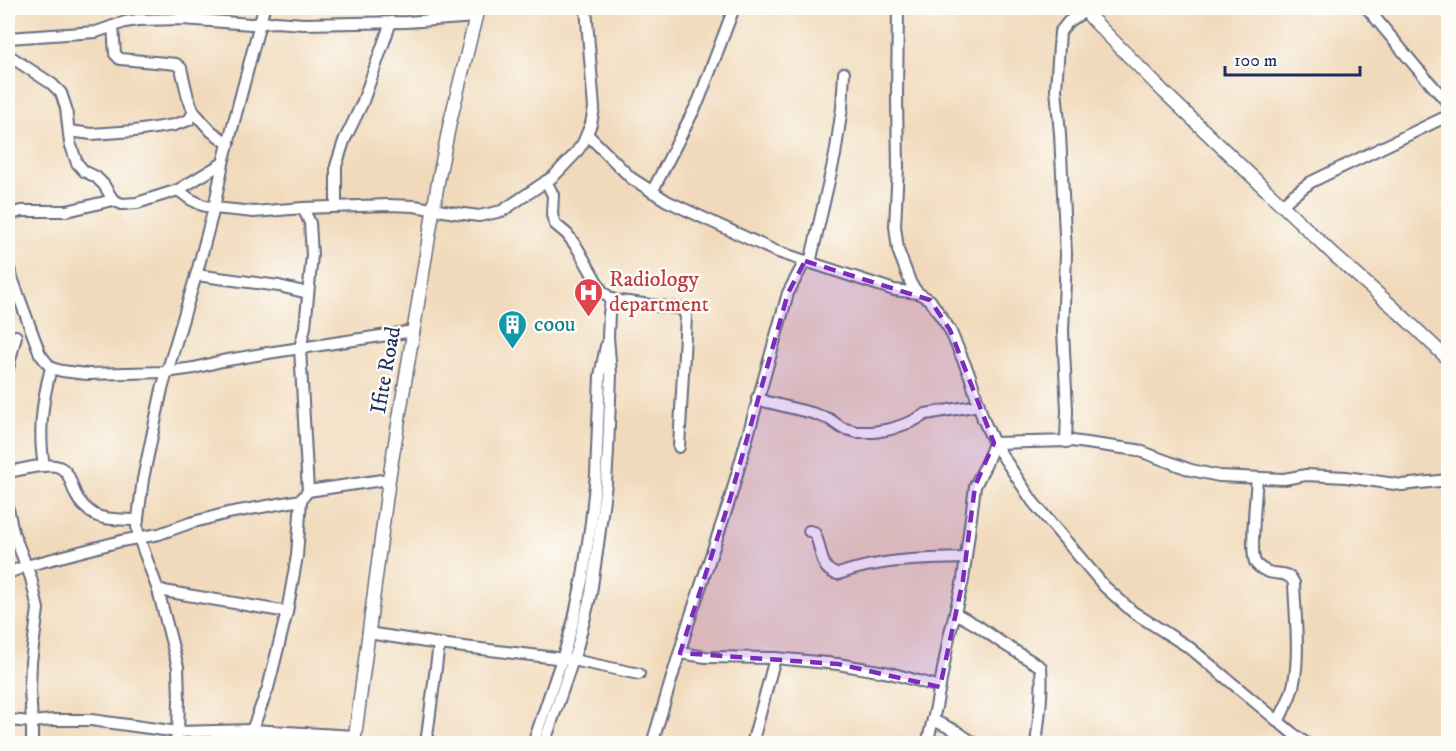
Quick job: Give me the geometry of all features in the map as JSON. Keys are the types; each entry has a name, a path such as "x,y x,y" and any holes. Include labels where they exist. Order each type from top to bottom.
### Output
{"street":[{"path":"176,744 178,667 158,590 139,538 137,525 143,479 166,372 196,275 264,8"},
{"path":"178,190 202,205 254,212 388,205 414,206 479,216 502,211 554,176 575,154 587,134 594,108 586,8"},
{"path":"652,192 699,100 734,8"},
{"path":"898,8 898,167 895,226 898,250 918,293"},
{"path":"1282,205 1311,182 1445,118 1448,103 1366,8"},
{"path":"1066,442 1064,331 1066,254 1056,89 1060,32 1084,9 1163,91 1334,255 1449,359"},
{"path":"8,38 96,32 138,20 163,19 259,24 391,22 477,12"},
{"name":"Ifite Road","path":"354,740 389,479 444,147 477,12"},
{"path":"336,207 336,166 344,141 362,104 391,22"},
{"path":"113,26 115,54 120,59 176,64 181,68 194,112 211,131 229,144"},
{"path":"8,55 52,84 61,93 66,108 70,142 77,163 104,185 113,200 122,204 136,203 178,190 223,164"},
{"path":"652,744 730,499 788,293 808,262 835,155 842,108 844,73"},
{"path":"69,131 92,134 135,131 174,125 189,120 194,112"},
{"path":"587,134 632,177 667,201 776,251 894,290 918,293 930,300 950,330 970,376 983,419 994,443 1033,502 1105,587 1133,612 1190,648 1307,744"},
{"path":"546,181 553,195 552,215 555,224 567,234 578,249 602,291 611,299 683,309 686,317 679,447"},
{"path":"8,214 21,211 67,211 113,200"},
{"path":"252,730 268,688 287,612 305,496 300,348 312,255 310,223 303,208"},
{"path":"8,267 40,354 51,368 87,374 166,372 300,348 414,331"},
{"path":"196,275 308,292"},
{"path":"533,744 585,621 591,593 606,483 611,374 608,337 611,299"},
{"path":"8,368 12,336 33,338"},
{"path":"44,466 41,446 42,405 51,368"},
{"path":"757,398 812,413 829,419 842,429 857,432 891,429 926,414 979,405"},
{"path":"994,443 1066,442 1137,450 1191,471 1219,476 1284,479 1306,475 1346,477 1402,485 1449,480"},
{"path":"927,744 963,580 975,486 994,443"},
{"path":"8,472 44,466 59,467 66,471 76,496 96,516 138,520"},
{"path":"1257,478 1254,560 1263,569 1288,575 1294,582 1295,681 1278,722"},
{"path":"8,573 26,566 121,541 159,534 228,513 389,479"},
{"path":"8,509 31,578 38,609 31,662 32,744"},
{"path":"809,531 814,532 817,537 823,564 830,573 834,574 901,560 965,558"},
{"path":"158,590 287,612"},
{"path":"955,613 1041,667 1036,744"},
{"path":"368,633 567,660 639,674"},
{"path":"426,744 439,644"},
{"path":"680,653 706,657 803,660 890,673 940,687"},
{"path":"752,744 775,658"},
{"path":"544,744 567,660"},
{"path":"8,720 32,722 91,720 178,732 252,730 354,740"},
{"path":"933,720 956,731 975,744"}],"highlighted area":[{"path":"805,261 930,300 950,330 994,443 975,486 963,580 940,687 838,664 680,653 730,499 788,293"}],"place":[{"name":"Radiology department","path":"588,318"},
{"name":"coou","path":"513,350"}]}
